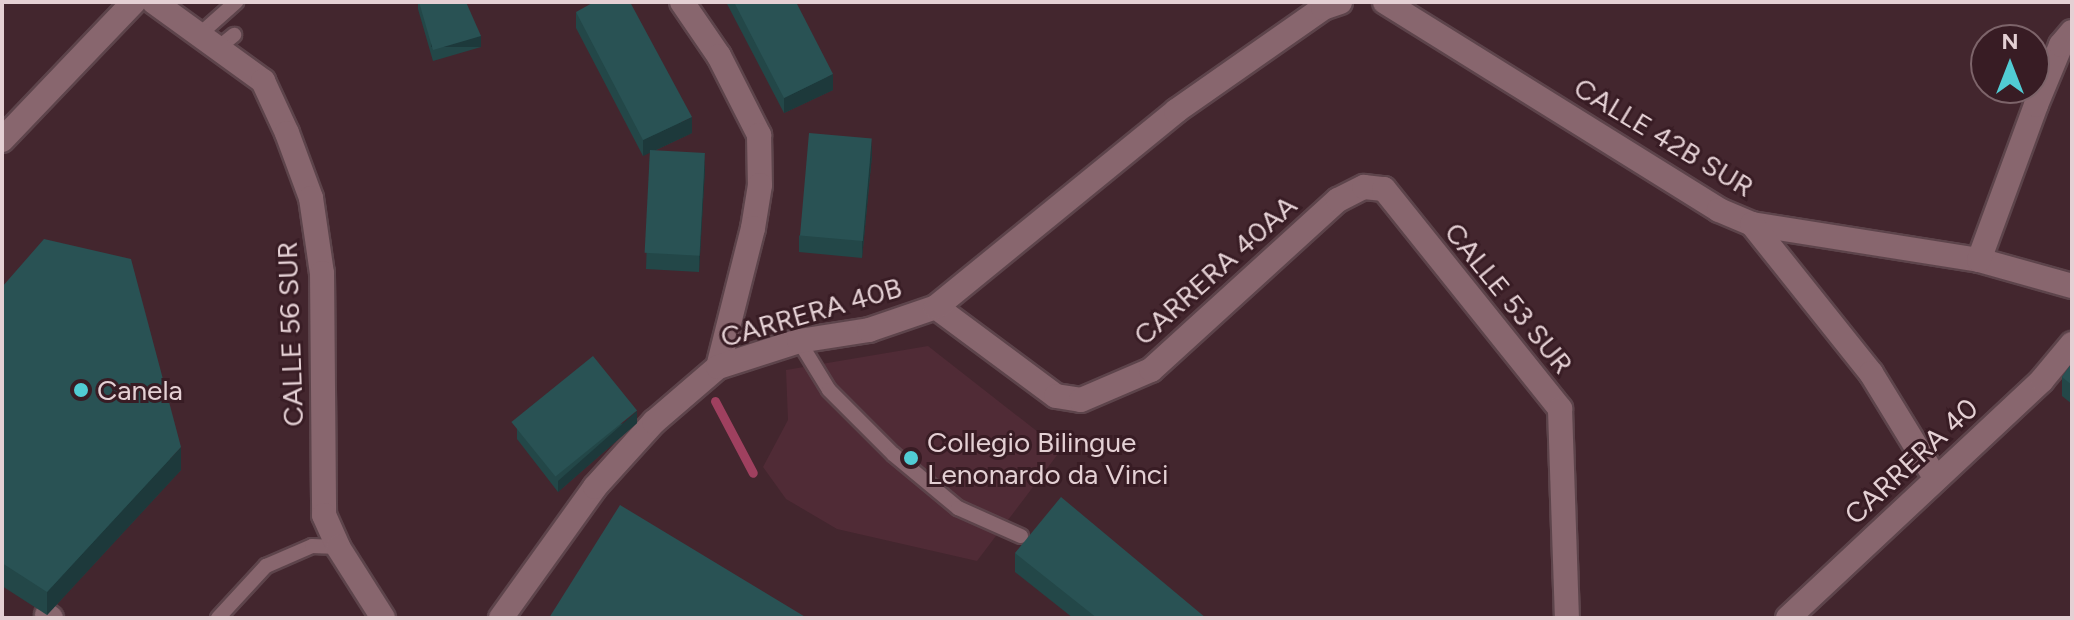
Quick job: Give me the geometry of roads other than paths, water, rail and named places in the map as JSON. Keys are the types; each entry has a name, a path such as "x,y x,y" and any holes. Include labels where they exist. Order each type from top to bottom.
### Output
{"street":[{"path":"2,140 134,2"},
{"name":"CALLE 56 SUR","path":"154,2 217,39 263,81 311,198 322,273 324,515 338,547 383,618"},
{"path":"682,2 719,56 759,135 760,185 753,228 718,367"},
{"name":"CARRERA 40B","path":"501,618 595,487 654,422 718,367 799,341 869,330 936,307 1176,111 1323,8 1340,2"},
{"name":"CALLE 42B SUR","path":"1388,3 1719,210 1752,224 1979,260 2072,286"},
{"path":"1979,260 2041,93 2061,45 2072,32"},
{"name":"CARRERA 40AA","path":"936,307 1056,396 1081,400 1151,370 1338,200 1364,187"},
{"name":"CALLE 53 SUR","path":"1364,187 1384,189 1560,409 1567,618"},
{"path":"1752,224 1840,330 1936,479"},
{"name":"CARRERA 40","path":"1788,618 2042,380 2072,344"}],"lane":[{"path":"217,39 236,2"},
{"path":"799,341 829,390 893,454 958,508 1021,536"},
{"path":"218,618 266,566 312,546 338,547"}],"waterway":[{"path":"715,401 753,473"}],"place":[{"name":"Canela","path":"81,390"},
{"name":"Collegio Bilingue Lenonardo da Vinci","path":"911,458"}]}
